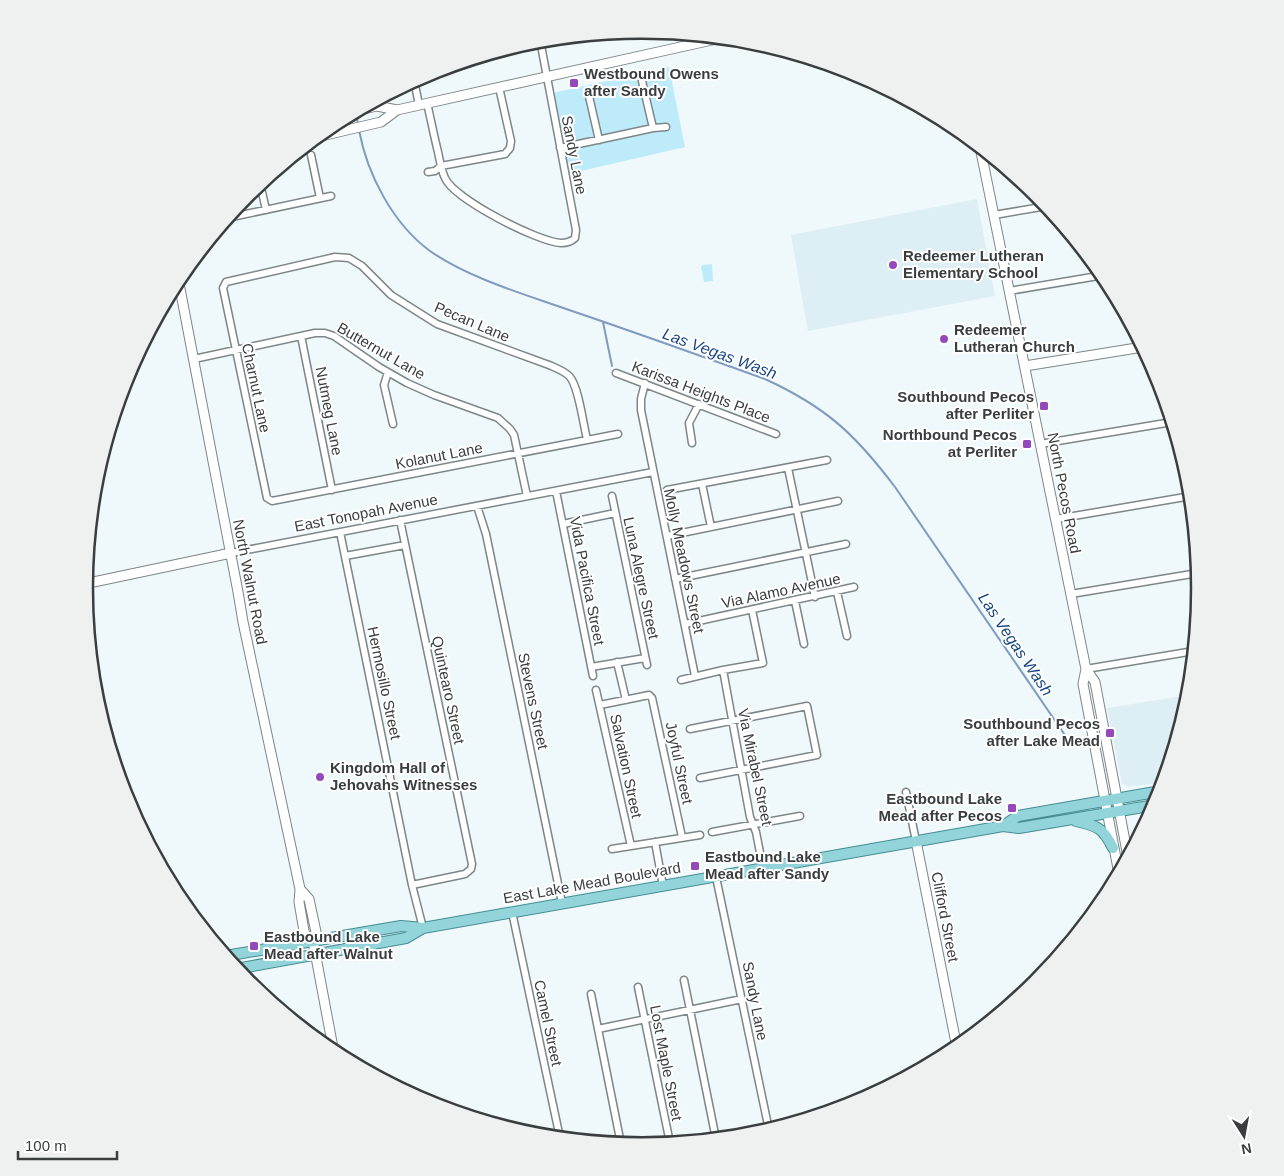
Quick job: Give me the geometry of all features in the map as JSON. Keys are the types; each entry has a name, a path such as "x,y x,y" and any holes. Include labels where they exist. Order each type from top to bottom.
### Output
{"main road":[{"path":"334,133 381,122 397,110 547,77 688,41"},
{"path":"378,106 397,110"},
{"name":"North Pecos Road","path":"982,157 1086,669 1083,684 1117,865"},
{"name":"North Walnut Road","path":"177,296 194,359 243,622 300,889 299,902 304,931 313,941 332,1041"},
{"path":"1025,366 1136,348"},
{"name":"East Tonopah Avenue","path":"93,582 231,553"},
{"name":"North Pecos Road","path":"1086,669 1095,682 1126,847"},
{"name":"East Lake Mead Boulevard","path":"1003,826 1018,816 1151,793"},
{"name":"East Lake Mead Boulevard","path":"233,955 401,926 423,928 1003,826 1018,828 1145,808"},
{"path":"1070,820 1098,828 1105,834 1113,848"},
{"name":"Clifford Street","path":"916,841 955,1039"},
{"name":"East Lake Mead Boulevard","path":"246,967 406,938 423,928"}],"street":[{"name":"Sandy Lane","path":"441,166 445,178 451,187 461,196 511,225 561,243 572,241 575,238 576,230 541,48"},
{"path":"642,81 652,128"},
{"path":"417,87 441,166"},
{"path":"428,172 435,171 441,166 505,154 510,148 511,141 500,87"},
{"path":"588,92 599,140"},
{"path":"560,148 652,128 666,127"},
{"path":"311,155 320,198"},
{"path":"262,192 266,210"},
{"path":"239,216 331,196"},
{"path":"994,215 1037,208"},
{"name":"Pecan Lane","path":"226,282 335,257 349,258 362,266 391,295 437,324 566,373 571,377 576,386 587,439"},
{"path":"1010,291 1094,277"},
{"name":"Charnut Lane","path":"226,282 223,288 267,498"},
{"name":"Butternut Lane","path":"194,359 315,333 325,333 334,336 407,383 434,395 498,418 514,435 527,496"},
{"name":"Nutmeg Lane","path":"301,336 332,490"},
{"path":"388,372 384,385 393,424"},
{"name":"Karissa Heights Place","path":"616,373 776,434"},
{"name":"Molly Meadows Street","path":"644,383 641,410 695,676"},
{"path":"692,443 689,423 699,404"},
{"path":"1040,444 1166,423"},
{"name":"Kolanut Lane","path":"267,498 272,501 278,501 618,434"},
{"path":"667,490 827,460"},
{"path":"788,468 815,597"},
{"name":"East Tonopah Avenue","path":"231,553 653,472"},
{"path":"702,484 711,527"},
{"name":"Vida Pacifica Street","path":"556,490 593,676"},
{"name":"Luna Alegre Street","path":"612,496 647,665"},
{"path":"1056,519 1184,497"},
{"path":"667,536 838,501"},
{"name":"Stevens Street","path":"477,506 486,534 562,903"},
{"path":"562,524 615,513"},
{"name":"Quintearo Street","path":"400,520 470,854 471,869 465,874 412,885"},
{"name":"Hermosillo Street","path":"340,532 412,885 423,928"},
{"path":"676,580 846,544"},
{"path":"345,556 405,545"},
{"path":"1071,594 1191,574"},
{"name":"Via Alamo Avenue","path":"684,624 854,587"},
{"path":"837,592 847,636"},
{"path":"794,601 804,644"},
{"path":"681,680 764,663 752,610"},
{"path":"1086,669 1188,652"},
{"path":"592,667 645,658"},
{"path":"600,705 626,700 617,662"},
{"name":"Via Mirabel Street","path":"723,670 750,817 754,825 763,868"},
{"name":"Salvation Street","path":"596,690 631,846"},
{"name":"Joyful Street","path":"626,700 649,695 652,698 682,837"},
{"path":"690,729 807,706 817,755 700,778"},
{"name":"Clifford Street","path":"906,792 916,841"},
{"path":"712,832 800,816"},
{"path":"612,850 700,835"},
{"path":"655,842 663,886"},
{"name":"Sandy Lane","path":"716,877 768,1123"},
{"name":"Camel Street","path":"512,912 559,1131"},
{"path":"684,980 715,1133"},
{"name":"Lost Maple Street","path":"638,988 669,1136"},
{"path":"591,994 619,1136"},
{"path":"598,1029 742,999"}],"shaded area":[{"path":"669,67 685,147 568,174 553,93"},
{"name":"Redeemer Lutheran Elementary School","path":"977,199 995,296 808,331 791,235"},
{"path":"712,264 713,281 704,282 701,267"},
{"path":"1181,696 1173,730 1155,783 1129,787 1122,784 1107,708"}],"waterway":[{"name":"Las Vegas Wash","path":"357,118 358,125"},
{"name":"Las Vegas Wash","path":"359,130 368,164 375,181 393,212 417,240 446,261 499,286 765,379 805,400 838,424 866,452 895,487 1069,741"},
{"path":"603,322 612,366"}],"place":[{"name":"Westbound Owens after Sandy","path":"574,83"},
{"name":"Redeemer Lutheran Elementary School","path":"893,265"},
{"name":"Redeemer Lutheran Church","path":"944,339"},
{"name":"Southbound Pecos after Perliter","path":"1044,406"},
{"name":"Northbound Pecos at Perliter","path":"1027,444"},
{"name":"Southbound Pecos after Lake Mead","path":"1110,733"},
{"name":"Kingdom Hall of Jehovahs Witnesses","path":"320,777"},
{"name":"Eastbound Lake Mead after Pecos","path":"1012,808"},
{"name":"Eastbound Lake Mead after Sandy","path":"695,866"},
{"name":"Eastbound Lake Mead after Walnut","path":"254,946"}]}
